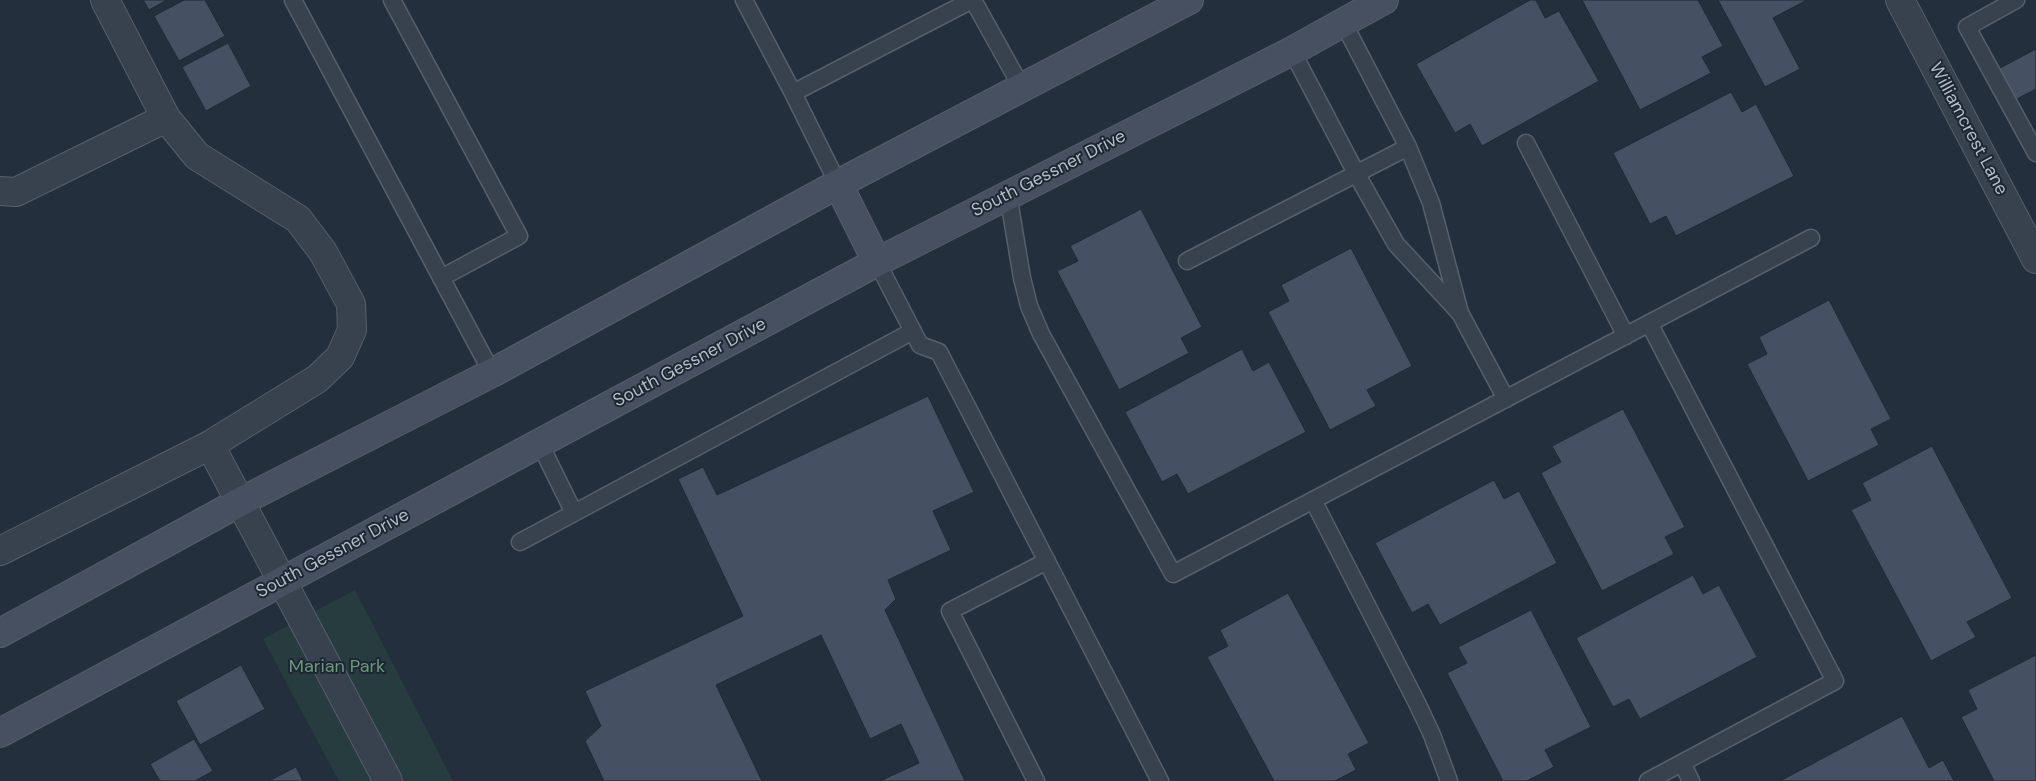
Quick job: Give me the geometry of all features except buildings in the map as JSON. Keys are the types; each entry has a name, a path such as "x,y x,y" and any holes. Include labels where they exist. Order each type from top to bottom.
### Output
{"main road":[{"path":"0,633 240,502 492,373 838,184 1189,0"},
{"name":"South Gessner Drive","path":"0,733 878,262 1008,194 1292,51 1384,0"},
{"path":"838,184 878,262"}],"street":[{"path":"0,551 210,445 317,379 340,357 352,330 351,304 323,252 298,218 197,156 166,118 105,0"},
{"name":"Williamcrest Lane","path":"1900,0 2036,259"},
{"path":"0,191 16,192 166,118"},
{"path":"210,445 388,781"}],"lane":[{"path":"292,0 492,373"},
{"path":"392,0 519,236 441,278"},
{"path":"793,93 972,0 1022,88"},
{"path":"2016,0 1967,27 2036,153"},
{"path":"750,2 838,184"},
{"path":"1344,22 1408,147 1431,203 1460,312 1506,399"},
{"path":"1292,51 1356,173 1396,244 1460,312"},
{"path":"1526,143 1626,336"},
{"path":"1187,261 1408,147"},
{"path":"1008,194 1022,278 1029,306 1042,334 1173,574 1811,238"},
{"path":"878,262 920,345 939,352 1160,781"},
{"path":"1648,781 1836,680 1649,323"},
{"path":"520,542 913,331"},
{"path":"540,444 574,513"},
{"path":"1313,500 1418,705 1432,735 1449,781"},
{"path":"1036,781 950,611 1046,560"},
{"path":"1682,763 1691,781"}],"green space":[{"name":"Marian Park","path":"355,590 453,781 339,781 263,639"}]}
